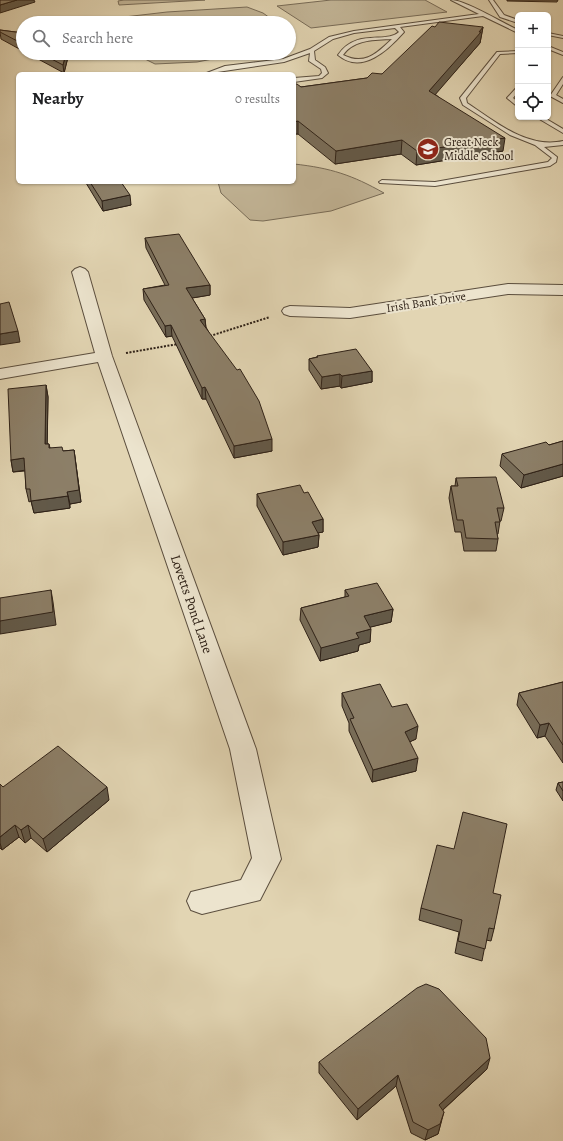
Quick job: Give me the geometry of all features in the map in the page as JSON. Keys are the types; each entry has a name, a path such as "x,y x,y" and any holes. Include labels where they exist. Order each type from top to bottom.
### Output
{"street":[{"name":"Lovetts Pond Lane","path":"80,272 104,356 243,749 267,859 250,891 202,901"},
{"name":"Irish Bank Drive","path":"290,311 350,314 508,290 563,290"},
{"path":"0,374 13,373 104,356"}],"lane":[{"path":"453,0 515,30"},
{"path":"491,0 502,16 515,21"},
{"path":"296,56 312,50 324,42 340,35 396,26 484,15"},
{"path":"396,26 402,32 371,60 356,62 340,55 348,47 356,43 396,37"},
{"path":"551,35 563,37"},
{"path":"551,47 563,47"},
{"path":"550,48 563,54"},
{"path":"296,80 320,77 326,73 323,68 312,61 312,50"},
{"path":"515,52 499,53 463,98 465,104 526,142 550,145 563,143"},
{"path":"213,72 225,68 281,60"},
{"path":"563,79 553,96 563,101"},
{"path":"515,92 510,98 515,102"},
{"path":"545,120 563,130"},
{"path":"382,182 435,184 550,164 555,158 538,144"}],"path":[{"path":"208,337 290,311"},
{"path":"104,356 158,349 180,344"}],"shaded area":[{"path":"205,0 119,5 118,1"},
{"path":"331,0 425,0 447,12 311,28 296,18 296,16 292,16 277,6"},
{"path":"247,7 267,16 133,16 167,12"},
{"path":"147,60 207,60 197,62 155,64"},
{"path":"296,164 341,173 362,181 384,193 331,211 263,221 250,220 221,193 219,184 296,184"}],"building":[{"path":"0,0 17,0 0,5"},
{"path":"439,22 483,27 479,32 481,32 429,91 505,138 417,151 402,140 336,151 298,121 296,122 296,84 301,87 367,78 372,73 382,74 432,26 435,27"},
{"path":"0,30 16,32 16,40 0,32"},
{"path":"53,60 64,60 63,65"},
{"path":"91,184 122,184 130,195 102,201"},
{"path":"179,234 210,285 186,288 205,319 200,320 237,370 240,369 259,401 272,439 234,446 205,387 202,388 171,325 165,326 143,289 169,285 145,238"},
{"path":"9,302 18,331 0,334 0,304"},
{"path":"356,349 372,371 342,376 340,374 322,377 309,359 318,357 317,356"},
{"path":"46,385 45,444 49,444 49,448 62,447 63,451 74,450 79,490 67,492 68,496 31,501 30,489 26,489 24,458 11,460 8,389"},
{"path":"563,441 563,464 524,475 502,454 546,442 549,445"},
{"path":"496,477 504,508 497,508 500,522 495,522 498,539 466,538 463,520 457,520 451,486 458,486 456,478"},
{"path":"300,485 304,493 308,492 323,519 312,522 319,535 283,542 257,494"},
{"path":"377,583 393,609 364,616 371,629 356,633 359,638 321,648 301,608 349,596 345,590"},
{"path":"51,590 53,612 0,621 0,598"},
{"path":"563,682 563,745 549,723 540,725 519,693"},
{"path":"380,684 392,707 407,704 418,726 405,732 418,758 373,770 350,719 354,718 342,693"},
{"path":"58,746 107,787 43,839 28,825 21,830 15,825 0,837 0,784 3,787"},
{"path":"563,782 563,791 558,783"},
{"path":"463,812 507,824 493,893 501,895 494,929 489,928 485,949 458,941 462,920 421,908 437,845 454,849"},
{"path":"426,984 439,989 486,1038 490,1058 439,1105 444,1112 440,1124 428,1130 413,1122 398,1075 358,1109 319,1062 417,988"}],"place":[{"name":"Great Neck Middle School","path":"428,149"}]}
